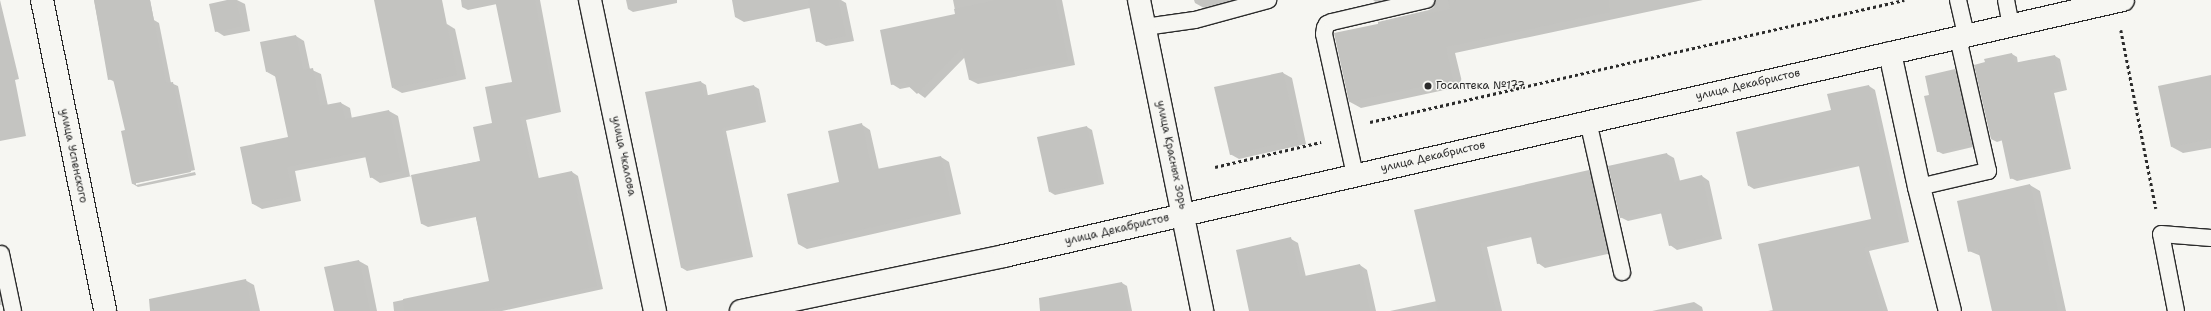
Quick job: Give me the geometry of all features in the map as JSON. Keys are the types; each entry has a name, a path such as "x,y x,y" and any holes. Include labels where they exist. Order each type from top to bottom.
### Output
{"street":[{"name":"улица Успенского","path":"42,0 105,311"},
{"name":"улица Чкалова","path":"590,0 656,311"},
{"name":"улица Красных Зорь","path":"1139,0 1184,214 1202,311"},
{"name":"улица Декабристов","path":"741,311 996,258 1588,121 2119,1"},
{"path":"1890,53 1919,187 1950,311"}],"lane":[{"path":"1145,27 1195,20 1268,0"},
{"path":"1355,175 1324,34 1327,24 1426,0"},
{"path":"1919,187 1988,171 1962,37 1958,0"},
{"path":"2006,0 2011,25"},
{"path":"1588,121 1622,272"},
{"path":"2176,311 2161,234 2211,238"},
{"path":"1,254 13,311"}],"path":[{"path":"1215,167 1346,136 1368,123 1904,0"},
{"path":"2119,1 2161,234"}],"building":[{"path":"94,0 150,0 166,83 173,82 191,172 132,184 121,131 125,130 113,79 108,80"},
{"path":"227,0 236,0 242,26 215,32 209,4"},
{"path":"374,0 442,0 457,75 392,88"},
{"path":"495,0 535,0 556,109 520,117 534,179 572,171 597,286 484,311 404,311 403,299 489,281 475,213 421,224 411,175 480,161 473,127 492,123 485,87 512,82"},
{"path":"808,0 838,0 846,36 816,42"},
{"path":"996,0 1055,0 1068,61 969,80 962,48 917,94 904,82 891,85 880,30 955,14 954,9"},
{"path":"1448,0 1609,0 1610,12 1446,47 1453,80 1349,102 1334,33 1450,9"},
{"path":"296,35 303,70 313,68 320,106 341,102 345,119 389,110 402,171 370,178 364,151 287,167 293,196 252,204 240,147 288,137 274,71 266,72 260,42"},
{"path":"2012,53 2014,63 2055,55 2062,87 2050,90 2066,167 2010,179 2001,137 1991,139 1974,65 1985,62 1984,59"},
{"path":"1955,69 1972,144 1937,152 1924,96 1929,95 1925,76"},
{"path":"1283,72 1298,139 1230,155 1214,87"},
{"path":"2211,75 2211,139 2171,147 2158,86"},
{"path":"701,81 704,96 754,85 761,120 722,128 748,254 681,268 645,92"},
{"path":"1869,85 1903,239 1864,248 1883,311 1773,311 1758,244 1871,219 1858,162 1748,186 1736,132 1831,110 1827,94"},
{"path":"862,123 872,170 941,156 952,209 798,244 787,194 839,182 828,131"},
{"path":"1087,126 1099,182 1049,192 1037,137"},
{"path":"1667,153 1674,182 1702,175 1715,235 1669,246 1660,209 1620,218 1608,166"},
{"path":"1589,170 1601,222 1599,222 1605,249 1537,264 1530,232 1480,243 1496,311 1438,311 1414,210"},
{"path":"2030,184 2058,311 1992,311 1978,249 1968,252 1957,201"},
{"path":"1291,237 1300,277 1360,264 1370,311 1249,311 1236,250"},
{"path":"359,260 370,311 334,311 324,267"},
{"path":"246,279 252,311 150,311 149,299"},
{"path":"1122,282 1128,311 1040,311 1039,298"}],"place":[{"name":"Госаптека №177","path":"1428,86"}]}
